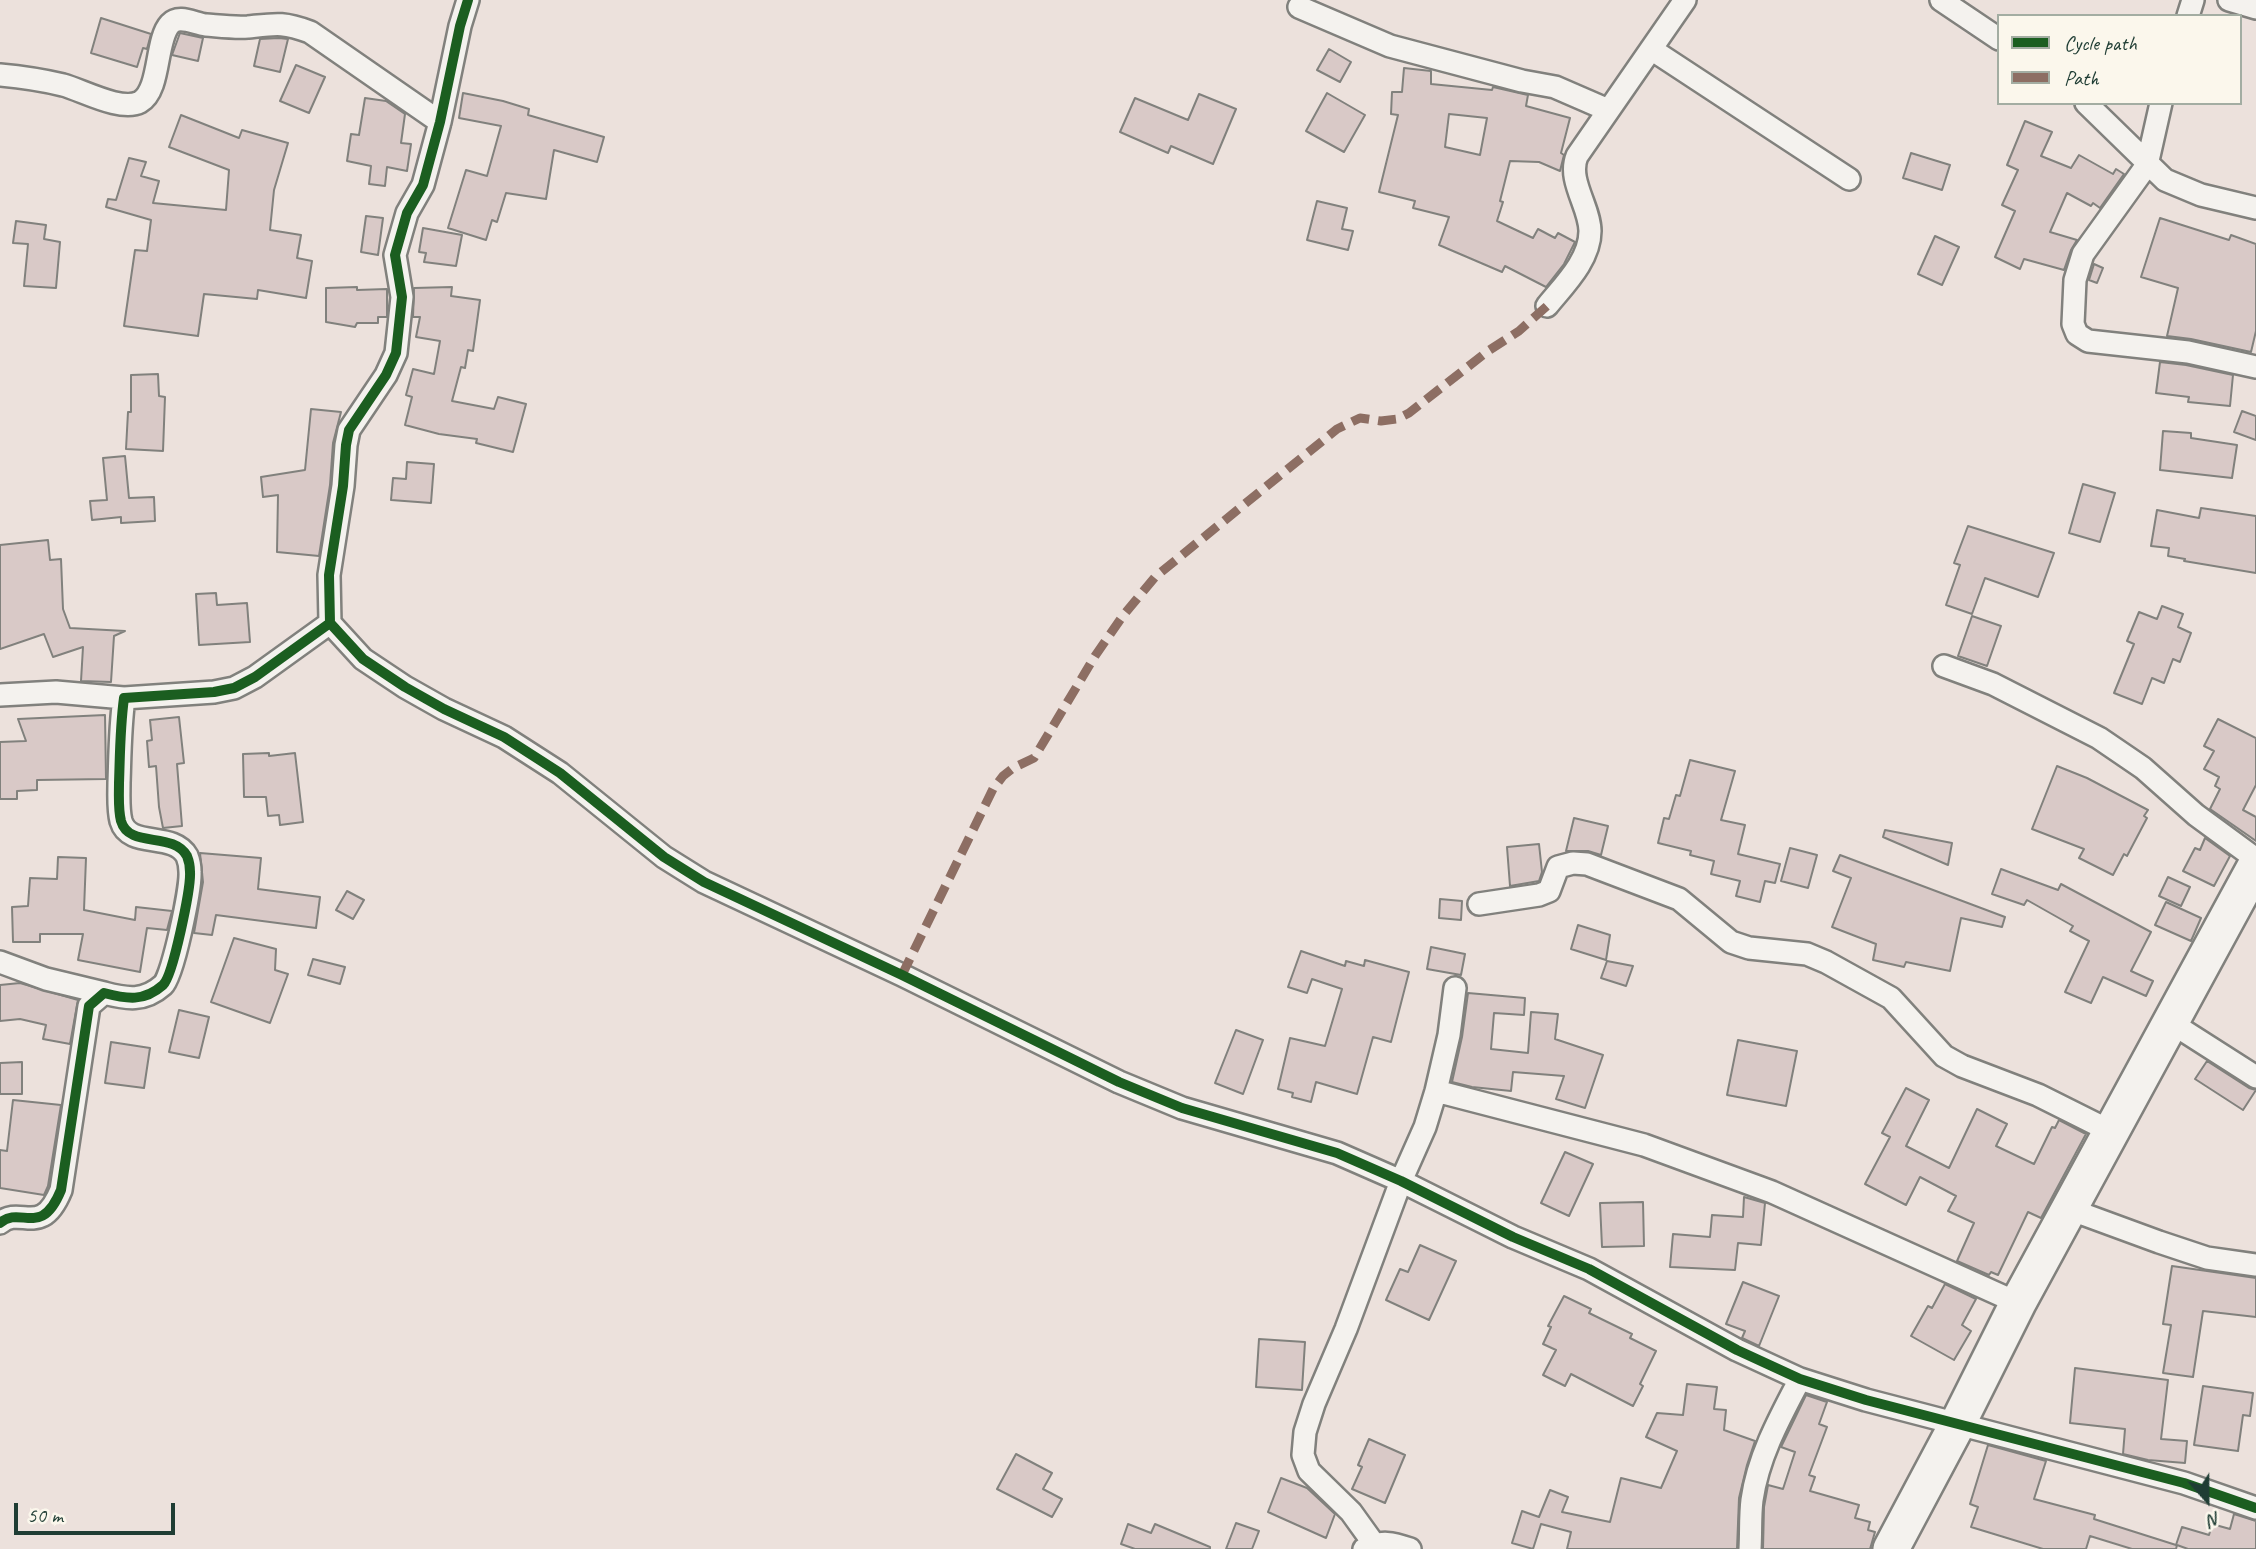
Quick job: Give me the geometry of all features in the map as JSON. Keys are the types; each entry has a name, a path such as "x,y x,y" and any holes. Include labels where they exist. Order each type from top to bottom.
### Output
{"highway":[{"path":"1891,1549 2110,1130 2256,865"}],"street":[{"path":"468,0 423,185 407,213 395,255 402,297 396,353 386,375 349,429 346,446 343,486 329,575 330,623 363,659 405,687 504,737 560,773 664,857 704,881 890,968 1119,1082 1182,1108 1337,1153 1401,1181 1513,1237 1589,1269 1737,1350 1800,1379 1866,1400 2184,1483 2256,1508"},
{"path":"1547,306 1576,271 1587,248 1590,230 1574,163 1685,0"},
{"path":"1941,0 1997,38"},
{"path":"2229,0 2256,8"},
{"path":"1299,7 1390,46 1522,81 1555,87 1608,110"},
{"path":"0,75 29,77 127,105 141,101 151,90 167,29 176,20 247,27 269,23 289,24 310,32 440,122"},
{"path":"1651,50 1849,179"},
{"path":"2089,105 2165,180 2202,195 2256,208"},
{"path":"2161,105 2147,165 2083,254 2075,280 2073,324 2077,334 2088,341 2188,352 2256,367"},
{"path":"0,695 56,692 124,698 214,692 234,688 255,677 330,623"},
{"path":"1944,666 1993,684 2099,738 2143,768 2196,814 2256,859"},
{"path":"0,962 47,979 127,999 142,999 165,983 174,960 191,874 189,859 183,850 170,843 130,835 121,824 120,723 124,698"},
{"path":"1479,904 1539,895 1549,891 1558,867 1573,863 1587,864 1616,873 1679,899 1731,943 1749,948 1807,954 1826,961 1891,998 1944,1056 1962,1066 2038,1095 2110,1130"},
{"path":"1410,1549 1385,1542 1369,1546 1351,1512 1309,1471 1303,1455 1305,1432 1314,1404 1346,1329 1436,1091 1449,1035 1455,988"},
{"path":"0,1223 5,1219 37,1218 53,1209 61,1190 89,1006 104,993"},
{"path":"2170,1022 2256,1077"},
{"path":"1436,1091 1644,1145 1759,1187 2018,1303"},
{"path":"2069,1209 2207,1258 2256,1265"},
{"path":"1750,1549 1752,1502 1757,1475 1776,1424 1800,1379"}],"building":[{"path":"101,18 151,34 147,49 143,48 137,67 91,53"},
{"path":"180,33 203,38 198,61 172,55"},
{"path":"260,39 288,39 280,72 254,66"},
{"path":"1329,49 1351,62 1340,82 1317,70"},
{"path":"296,65 325,77 309,113 280,101"},
{"path":"1404,68 1431,71 1431,84 1492,90 1493,87 1528,95 1526,106 1570,118 1561,153 1564,155 1560,171 1539,162 1510,161 1497,221 1533,238 1538,229 1555,238 1558,233 1575,242 1564,264 1546,287 1505,266 1502,272 1439,245 1449,217 1413,208 1415,201 1379,192 1398,115 1391,114 1392,92 1402,92","holes":["1449,114 1487,118 1480,155 1445,147"]},
{"path":"463,93 529,109 528,115 604,137 597,162 554,150 546,199 506,193 497,222 492,220 486,240 448,228 466,170 487,176 501,126 459,118"},
{"path":"1327,93 1365,115 1344,152 1306,131"},
{"path":"1199,94 1236,109 1213,164 1171,146 1168,153 1120,132 1135,98 1188,120"},
{"path":"365,98 386,101 405,114 401,143 411,144 407,171 387,167 385,186 369,184 371,166 347,161 351,134 359,135"},
{"path":"181,115 239,138 242,130 288,143 274,190 270,230 301,235 297,258 312,261 306,298 258,290 257,299 204,294 198,336 124,326 135,250 147,251 151,220 106,207 108,199 116,200 129,158 146,162 141,176 159,181 153,203 226,210 229,170 169,147"},
{"path":"2025,121 2052,132 2041,156 2071,168 2079,155 2113,174 2116,169 2124,174 2100,208 2067,193 2050,232 2077,240 2064,270 2024,259 2020,269 1995,257 2015,211 2002,205 2018,170 2007,165"},
{"path":"1911,153 1950,165 1942,190 1903,178"},
{"path":"1317,201 1347,208 1342,229 1353,231 1348,250 1307,240"},
{"path":"366,216 383,218 378,255 361,252"},
{"path":"2160,218 2229,240 2231,235 2256,244 2256,331 2251,352 2167,336 2178,288 2141,277"},
{"path":"16,221 46,225 44,239 60,242 56,288 24,286 28,244 13,243"},
{"path":"423,228 462,235 456,266 424,262 426,253 419,252"},
{"path":"1935,236 1959,247 1942,285 1918,274"},
{"path":"2094,264 2103,268 2097,283 2089,280"},
{"path":"357,287 357,290 387,289 387,317 378,317 378,323 357,323 355,327 326,322 326,288"},
{"path":"452,287 451,296 480,300 473,351 468,350 465,368 461,367 452,401 494,409 498,397 526,404 513,452 476,443 477,439 439,434 405,425 412,397 406,395 413,369 434,374 440,341 416,337 420,317 413,317 414,288"},
{"path":"2160,362 2233,375 2230,406 2188,402 2189,397 2156,393"},
{"path":"158,374 159,396 165,397 163,451 126,449 128,412 131,412 131,375"},
{"path":"311,409 341,412 333,443 330,485 319,556 277,552 278,495 263,497 261,477 305,470"},
{"path":"2242,411 2256,416 2256,440 2234,432"},
{"path":"2163,431 2191,433 2191,438 2237,445 2232,478 2160,470"},
{"path":"125,456 129,498 154,497 155,521 121,523 121,517 92,520 90,501 107,500 103,458"},
{"path":"407,462 434,464 431,503 391,500 393,478 406,479"},
{"path":"2083,484 2115,493 2100,542 2069,533"},
{"path":"2201,508 2256,516 2256,573 2184,561 2185,559 2168,556 2169,548 2151,546 2157,510 2199,518"},
{"path":"1968,526 2054,553 2038,597 1985,578 1972,614 1946,605 1960,565 1954,563"},
{"path":"48,540 50,560 61,559 63,609 70,628 125,631 114,636 111,682 81,681 83,647 53,657 44,634 0,649 0,545"},
{"path":"216,593 217,605 247,603 250,642 199,645 196,594"},
{"path":"2162,606 2183,614 2178,627 2191,633 2180,662 2173,659 2164,683 2152,678 2142,704 2114,693 2134,644 2127,641 2139,612 2157,619"},
{"path":"1972,616 2001,626 1987,666 1958,656"},
{"path":"105,715 106,779 37,780 37,790 17,791 17,799 0,799 0,742 26,741 18,719"},
{"path":"179,717 184,763 177,764 182,826 163,828 156,766 149,767 147,741 152,740 150,720"},
{"path":"2218,719 2256,738 2256,785 2243,810 2256,817 2256,841 2210,809 2220,789 2215,786 2219,777 2204,769 2214,751 2204,746"},
{"path":"269,753 269,756 295,753 303,822 280,825 279,815 268,816 266,797 244,797 243,754"},
{"path":"1690,760 1735,771 1721,820 1745,825 1738,854 1780,864 1775,883 1765,881 1760,902 1736,896 1740,881 1711,874 1714,861 1690,855 1691,851 1658,843 1664,818 1669,819 1676,795 1680,796"},
{"path":"2057,766 2087,778 2148,810 2144,816 2147,818 2127,856 2124,854 2113,875 2079,858 2084,849 2032,829"},
{"path":"1574,818 1608,826 1601,855 1588,851 1566,851"},
{"path":"1885,830 1952,843 1948,865 1883,837"},
{"path":"2205,838 2230,856 2214,886 2183,871 2195,848 2200,850"},
{"path":"1539,844 1542,872 1539,881 1510,886 1507,847"},
{"path":"1790,848 1817,855 1808,888 1781,881"},
{"path":"200,853 261,858 258,889 320,897 316,928 216,915 212,935 194,933 203,882"},
{"path":"1840,855 2005,917 2002,927 1961,918 1950,971 1906,962 1904,967 1873,960 1876,944 1832,927 1851,878 1833,871"},
{"path":"58,857 86,858 84,910 135,920 136,907 172,911 167,930 147,928 140,972 78,960 83,934 40,934 40,942 13,942 12,907 28,906 30,878 57,879"},
{"path":"2001,869 2058,890 2061,884 2151,932 2131,971 2153,981 2146,996 2103,977 2091,1003 2065,992 2089,941 2070,931 2073,926 2027,900 2024,905 1992,894"},
{"path":"2168,877 2190,887 2181,906 2159,896"},
{"path":"347,891 364,900 353,919 336,910"},
{"path":"1440,899 1462,901 1461,920 1439,918"},
{"path":"2166,902 2201,918 2191,941 2155,925"},
{"path":"1578,925 1610,935 1606,960 1571,949"},
{"path":"234,938 276,949 275,970 288,974 270,1023 211,1002"},
{"path":"1431,947 1465,954 1461,975 1427,969"},
{"path":"1301,951 1345,966 1346,961 1364,966 1365,960 1409,972 1391,1042 1373,1037 1357,1094 1316,1082 1311,1102 1292,1097 1293,1093 1278,1089 1290,1038 1325,1046 1342,989 1312,979 1307,993 1288,987"},
{"path":"313,959 345,967 340,984 308,975"},
{"path":"1607,961 1633,966 1626,986 1601,978"},
{"path":"20,983 78,1000 70,1044 43,1039 46,1025 20,1019 0,1021 0,985"},
{"path":"1468,993 1525,998 1524,1015 1494,1013 1491,1049 1528,1053 1531,1012 1558,1014 1555,1039 1603,1055 1585,1108 1556,1099 1564,1076 1513,1072 1511,1091 1452,1082"},
{"path":"179,1010 209,1017 199,1058 169,1052"},
{"path":"1236,1030 1263,1040 1243,1094 1215,1083"},
{"path":"1738,1040 1797,1051 1786,1106 1727,1095"},
{"path":"111,1042 150,1048 144,1088 105,1083"},
{"path":"2207,1061 2256,1090 2243,1110 2195,1079"},
{"path":"22,1062 22,1094 0,1094 0,1063"},
{"path":"1906,1088 1929,1100 1906,1146 1949,1168 1977,1109 2007,1124 1996,1146 2034,1164 2052,1127 2055,1128 2059,1120 2086,1134 2041,1218 2028,1212 1998,1275 1991,1272 1989,1275 1957,1261 1974,1223 1948,1211 1956,1196 1920,1177 1906,1205 1865,1184 1890,1137 1882,1133"},
{"path":"13,1100 61,1105 48,1186 44,1195 0,1188 0,1150 7,1151"},
{"path":"1565,1152 1593,1164 1569,1216 1541,1203"},
{"path":"1744,1197 1765,1203 1761,1245 1738,1243 1735,1270 1670,1267 1673,1234 1710,1237 1712,1215 1743,1217"},
{"path":"1643,1202 1644,1246 1602,1247 1600,1203"},
{"path":"1420,1245 1456,1261 1429,1320 1386,1300 1400,1269 1408,1272"},
{"path":"2172,1266 2256,1278 2256,1317 2203,1311 2193,1377 2163,1373 2171,1325 2163,1324"},
{"path":"1743,1282 1779,1296 1759,1346 1742,1338 1745,1331 1726,1324"},
{"path":"1945,1284 1976,1299 1962,1325 1971,1331 1954,1360 1911,1336 1928,1306 1932,1308"},
{"path":"1564,1296 1591,1309 1589,1313 1632,1334 1630,1338 1656,1351 1633,1406 1571,1374 1565,1386 1543,1375 1556,1350 1543,1344 1551,1327 1548,1326"},
{"path":"1259,1339 1305,1342 1302,1390 1256,1387"},
{"path":"2075,1368 2168,1380 2161,1439 2187,1441 2185,1463 2148,1460 2123,1454 2125,1429 2070,1423"},
{"path":"1687,1384 1717,1387 1714,1409 1726,1410 1724,1430 1755,1441 1739,1498 1737,1549 1567,1549 1571,1532 1541,1524 1533,1549 1512,1543 1522,1511 1539,1517 1550,1490 1568,1497 1562,1512 1610,1522 1621,1478 1661,1488 1677,1451 1646,1437 1657,1413 1683,1415"},
{"path":"2203,1386 2253,1393 2250,1416 2243,1415 2238,1451 2194,1445"},
{"path":"1806,1395 1827,1402 1819,1424 1827,1427 1809,1475 1815,1477 1810,1491 1859,1505 1855,1518 1870,1522 1868,1530 1875,1532 1870,1549 1763,1549 1764,1507 1768,1485 1783,1489 1795,1452 1781,1447"},
{"path":"1369,1439 1405,1455 1385,1503 1352,1489 1362,1467 1358,1465"},
{"path":"1988,1445 2046,1461 2034,1499 2095,1515 2094,1519 2176,1545 2182,1527 2209,1535 2212,1524 2230,1529 2234,1514 2256,1521 2256,1549 2188,1549 2177,1545 2176,1549 2132,1549 2090,1536 2086,1549 2043,1549 1971,1527 1978,1507 1970,1504"},
{"path":"1016,1454 1052,1473 1043,1489 1062,1499 1052,1517 997,1489"},
{"path":"1281,1478 1307,1488 1335,1514 1326,1538 1268,1512"},
{"path":"1236,1523 1259,1531 1252,1549 1226,1549"},
{"path":"1128,1524 1151,1533 1155,1524 1210,1549 1135,1549 1121,1544"}],"marked path":[{"path":"902,975 993,789 1013,768 1034,758 1095,656 1155,577 1337,429 1360,418 1381,421 1397,419 1409,413 1488,351 1519,331 1547,306"}],"cycle path":[{"path":"468,0 423,185 407,213 395,255 402,297 396,353 386,375 349,430 346,445 343,486 329,575 330,623 363,659 405,687 504,737 560,773 664,857 704,882 902,975 1119,1082 1182,1108 1337,1153 1401,1181 1513,1237 1589,1269 1737,1350 1800,1379 1866,1400 2184,1483 2256,1508"},
{"path":"0,1223 8,1218 31,1218 46,1213 61,1190 89,1006 104,993 135,998 149,994 163,985 172,966 181,931 190,881 187,856 172,844 133,835 121,821 119,783 124,698 214,692 234,688 255,677 330,623"}]}
